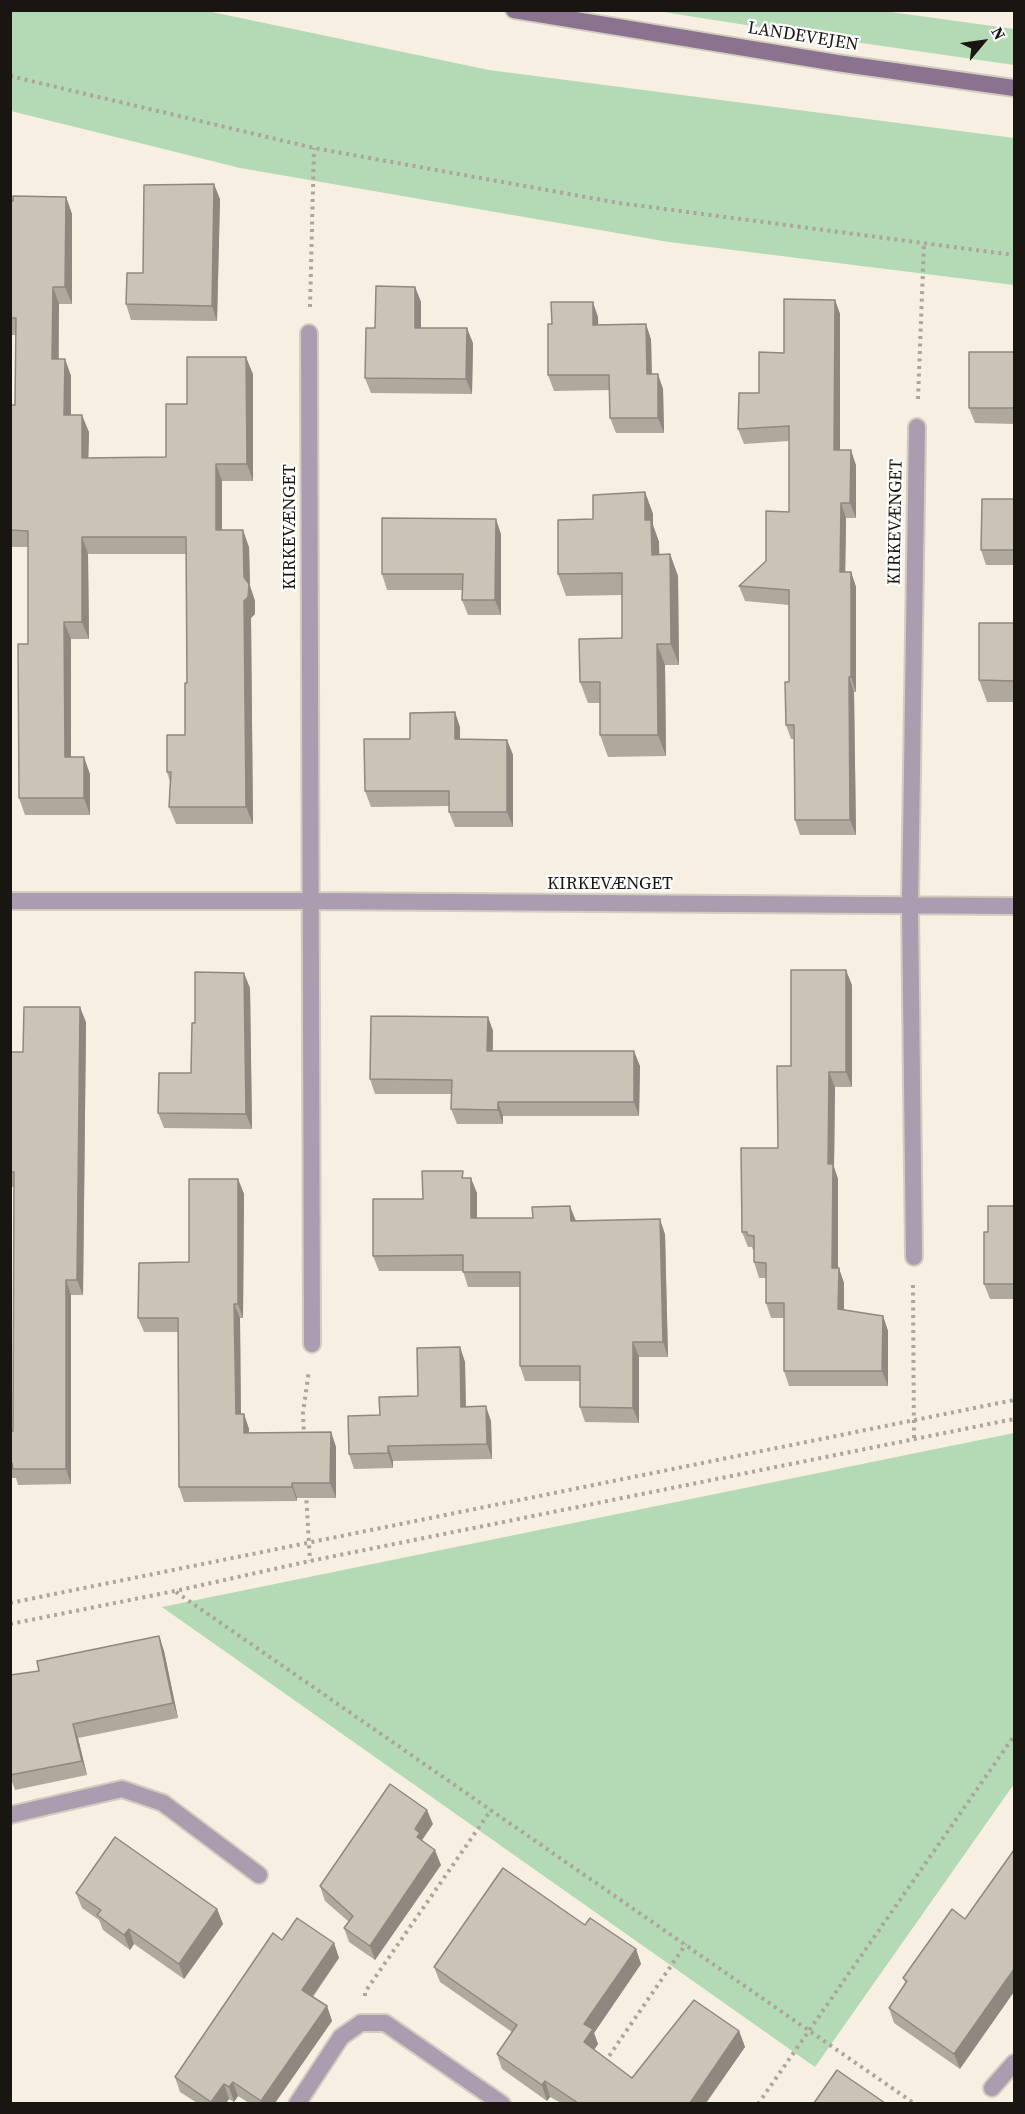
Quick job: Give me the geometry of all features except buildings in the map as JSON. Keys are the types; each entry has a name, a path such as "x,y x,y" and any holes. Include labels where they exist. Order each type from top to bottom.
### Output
{"main road":[{"name":"LANDEVEJEN","path":"514,10 837,63 1014,88"}],"street":[{"name":"KIRKEVÆNGET","path":"309,333 312,1344"},
{"name":"KIRKEVÆNGET","path":"914,1257 910,906 917,427"},
{"name":"KIRKEVÆNGET","path":"10,901 1014,906"},
{"path":"10,1815 122,1789 163,1803 260,1875"},
{"path":"297,2103 341,2037 361,2023 385,2023 502,2103"},
{"path":"992,2088 1014,2063"}],"path":[{"path":"10,76 314,148 619,203 1014,255"},
{"path":"309,333 314,148"},
{"path":"917,427 924,244"},
{"path":"914,1257 914,1440"},
{"path":"304,1448 303,1413 312,1344"},
{"path":"10,1603 1014,1400"},
{"path":"10,1624 1014,1419"},
{"path":"306,1483 310,1561"},
{"path":"175,1591 915,2103"},
{"path":"759,2103 1014,1736"},
{"path":"361,2023 365,1992 491,1810"},
{"path":"603,2066 686,1944"}],"green space":[{"path":"11,11 207,11 489,70 1014,138 1014,285 669,242 240,168 11,111"},
{"path":"657,11 884,11 1014,29 1014,65"},
{"path":"1014,1433 1014,1784 815,2067 162,1607"}]}
